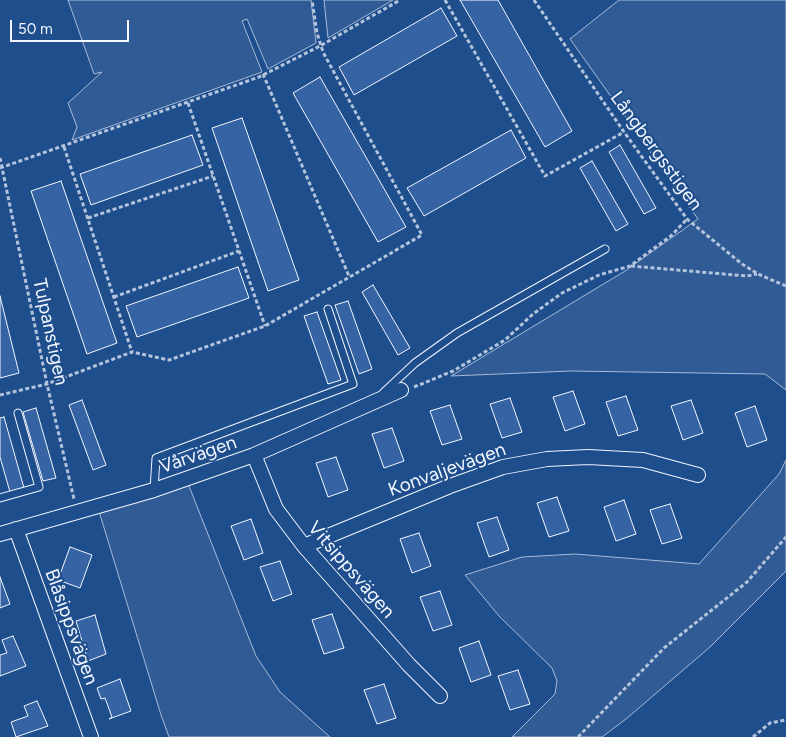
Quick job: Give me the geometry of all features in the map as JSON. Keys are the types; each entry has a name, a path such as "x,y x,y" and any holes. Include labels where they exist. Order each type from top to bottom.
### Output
{"street":[{"name":"Vårvägen","path":"0,534 154,490 254,455 370,406 401,390"},
{"name":"Vitsippsvägen","path":"254,455 276,509 304,546 409,665 440,696"},
{"name":"Konvaljevägen","path":"304,546 450,486 503,467 547,459 588,456 643,460 698,475"},
{"name":"Blåsippsvägen","path":"16,529 91,737"}],"lane":[{"path":"370,406 415,363 457,333 605,249"},
{"path":"154,490 156,458 353,384 328,309"},
{"path":"0,498 39,487 18,412"}],"path":[{"path":"0,395 47,384 132,352 169,360 265,326 422,235 320,46 312,0"},
{"path":"1,168 188,103 263,74 320,46 400,0"},
{"path":"445,0 545,176 624,132"},
{"name":"Långbergsstigen","path":"534,0 624,132 687,219 727,252 758,274 786,286"},
{"path":"263,74 349,276"},
{"path":"188,103 265,326"},
{"path":"64,146 132,352"},
{"name":"Tulpanstigen","path":"0,158 47,384 77,512"},
{"path":"88,218 213,176"},
{"path":"630,266 672,235 687,219"},
{"path":"114,297 239,251"},
{"path":"401,390 438,379 505,340 533,314 562,293 598,275 630,266 747,276 758,274"},
{"path":"578,737 664,648 747,582 786,537"},
{"path":"754,737 770,722 786,720"}],"shaded area":[{"path":"68,0 311,0 316,43 268,69 247,19 242,21 262,72 72,140 77,127 68,103 102,72 94,74"},
{"path":"324,0 393,0 328,38"},
{"path":"619,0 786,0 786,390 765,374 571,371 451,376 625,271 698,219 570,39"},
{"path":"786,460 786,571 710,647 626,719 602,737 512,737 555,694 557,681 552,668 499,616 465,575 522,557 575,554 699,564 779,474"},
{"path":"187,481 256,656 280,692 330,737 169,737 98,508"}],"building":[{"path":"460,0 498,0 572,131 545,147"},
{"path":"441,8 457,36 354,95 339,67"},
{"path":"320,77 406,227 378,242 293,93"},
{"path":"242,118 299,280 268,291 212,128"},
{"path":"511,130 526,158 424,216 407,188"},
{"path":"192,135 203,165 91,205 80,174"},
{"path":"620,145 656,208 644,214 609,152"},
{"path":"592,161 628,224 616,231 580,168"},
{"path":"61,181 117,343 87,354 31,191"},
{"path":"238,267 249,298 137,337 126,306"},
{"path":"373,285 410,348 398,355 362,292"},
{"path":"0,296 19,373 0,378"},
{"path":"348,301 372,369 359,374 335,305"},
{"path":"317,312 341,380 328,384 304,316"},
{"path":"573,391 585,424 565,431 553,397"},
{"path":"626,396 638,430 618,436 606,402"},
{"path":"510,398 522,432 502,438 490,404"},
{"path":"82,400 106,465 93,470 69,405"},
{"path":"691,400 703,433 683,440 671,406"},
{"path":"450,405 462,439 442,445 430,411"},
{"path":"755,406 767,440 747,447 735,413"},
{"path":"36,408 56,478 43,481 23,412"},
{"path":"4,417 24,488 10,492 0,457 0,418"},
{"path":"392,428 404,461 384,468 372,434"},
{"path":"336,457 348,490 328,497 316,463"},
{"path":"557,497 569,531 549,537 537,503"},
{"path":"624,500 636,534 616,541 604,507"},
{"path":"670,504 682,538 662,544 650,510"},
{"path":"497,517 509,550 489,557 477,523"},
{"path":"251,519 263,553 244,560 231,526"},
{"path":"419,533 431,566 412,573 400,539"},
{"path":"70,547 92,555 80,588 58,580"},
{"path":"280,561 292,594 273,601 260,567"},
{"path":"0,577 10,604 0,608"},
{"path":"440,591 452,625 433,631 420,597"},
{"path":"332,614 344,648 324,654 312,620"},
{"path":"95,615 106,654 88,661 76,621"},
{"path":"13,636 26,666 0,676 0,655 7,653 2,640"},
{"path":"479,641 491,675 471,682 459,648"},
{"path":"518,670 530,704 510,710 498,676"},
{"path":"120,679 131,711 109,719 112,717 105,698 101,699 97,688"},
{"path":"384,684 396,718 377,724 364,690"},
{"path":"37,701 48,726 16,737 11,722 28,716 24,706"}]}
